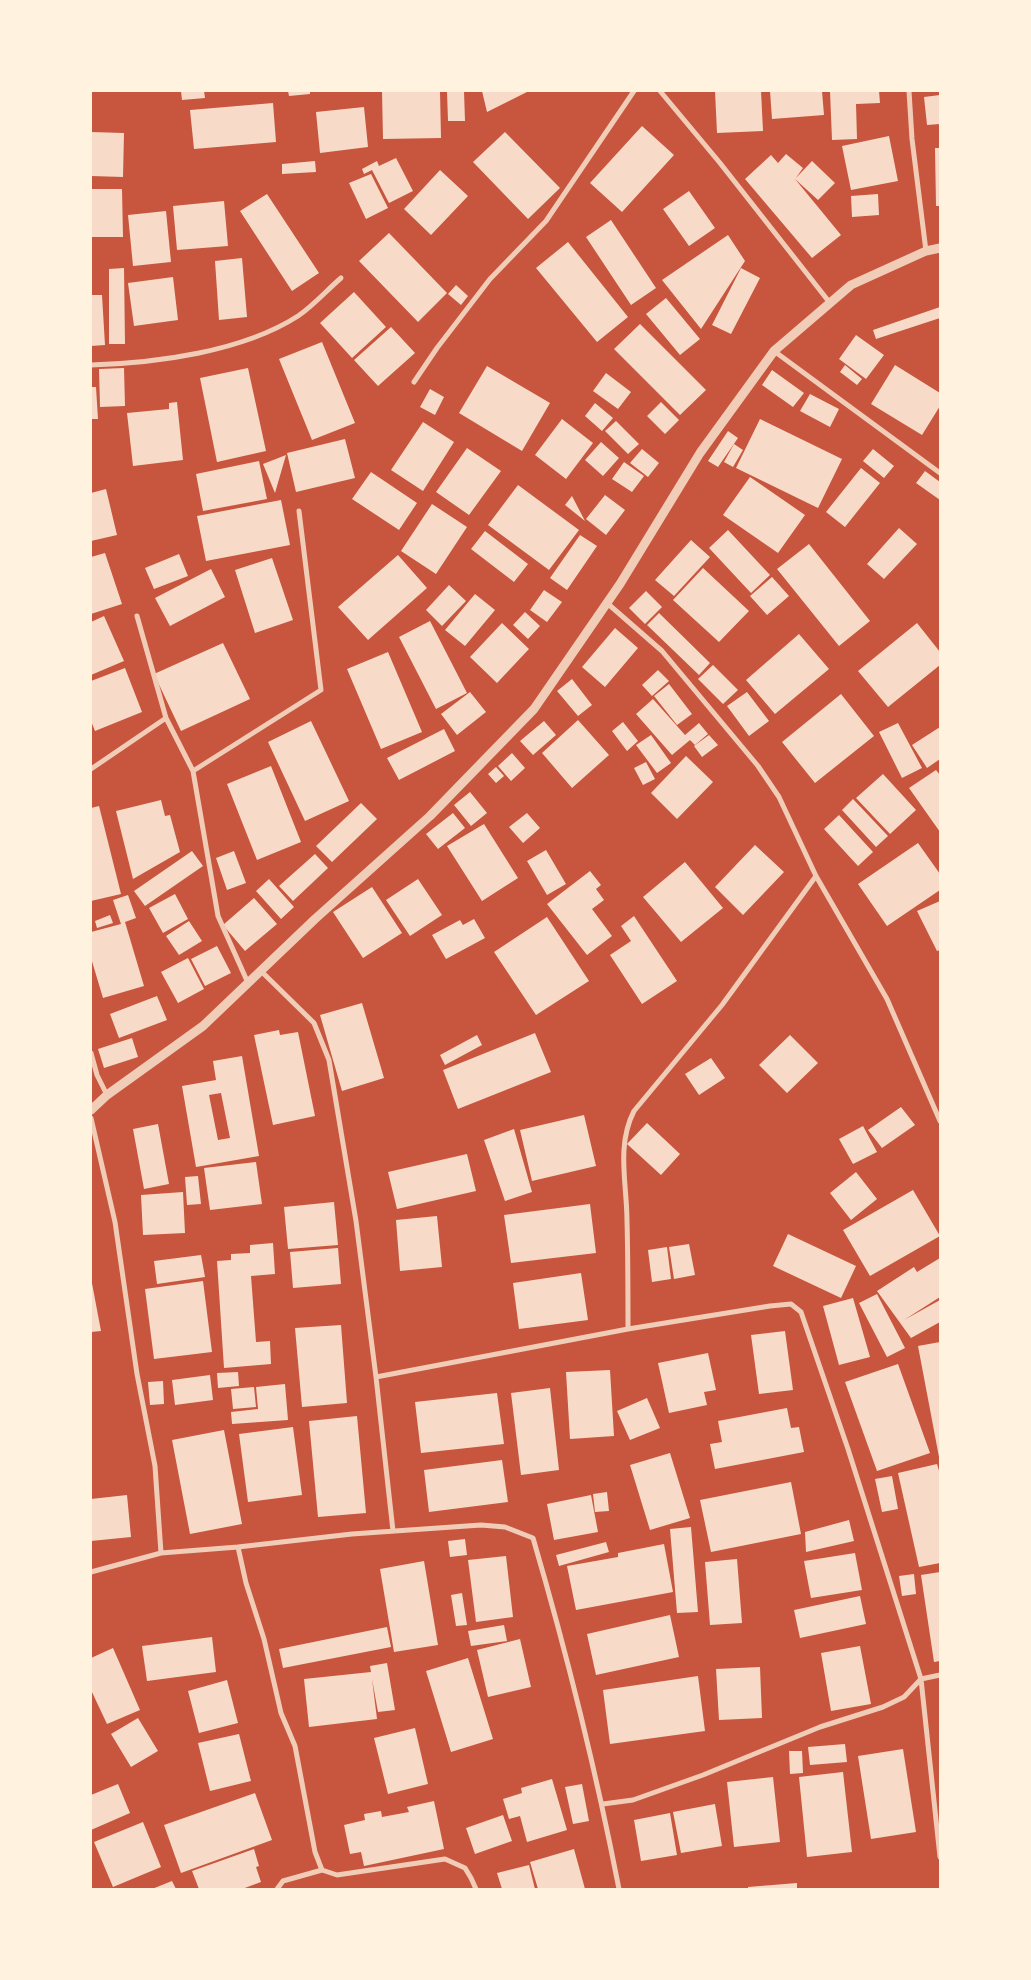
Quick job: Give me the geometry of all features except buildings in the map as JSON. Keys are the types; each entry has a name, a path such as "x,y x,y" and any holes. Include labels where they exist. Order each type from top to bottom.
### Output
{"street":[{"path":"414,382 437,348 490,279 546,221 634,91"},
{"path":"660,91 720,163 830,303"},
{"path":"909,91 912,139 926,251"},
{"path":"91,1110 106,1095 202,1026 315,918 430,816 534,709 607,603 700,453 774,352 851,285 926,251 940,248"},
{"path":"91,365 128,364 191,355 257,337 298,316 341,278"},
{"path":"774,352 940,473"},
{"path":"193,772 321,690 299,511"},
{"path":"607,603 662,651 758,766 779,797 816,876 887,999 939,1114 940,1121"},
{"path":"137,616 166,718 193,772 218,916 248,983"},
{"path":"91,769 166,718"},
{"path":"628,1329 627,1220 623,1143 627,1124 634,1112 722,1005 816,876"},
{"path":"261,971 314,1023 329,1060 356,1222 376,1376 393,1532"},
{"path":"91,1053 97,1075 106,1095"},
{"path":"91,1118 115,1222 137,1374 155,1466 161,1553"},
{"path":"376,1376 628,1329 791,1304 801,1312 848,1449 921,1679 940,1857"},
{"path":"91,1572 161,1553 481,1525 505,1527 533,1538 548,1587 603,1804 619,1889"},
{"path":"238,1547 246,1583 264,1639 281,1713 295,1746 315,1852 322,1870"},
{"path":"603,1804 632,1800 703,1775 820,1727 882,1707 904,1697 921,1679 940,1675"},
{"path":"277,1889 283,1881 322,1870 337,1875 446,1859 464,1868 476,1889"}]}
